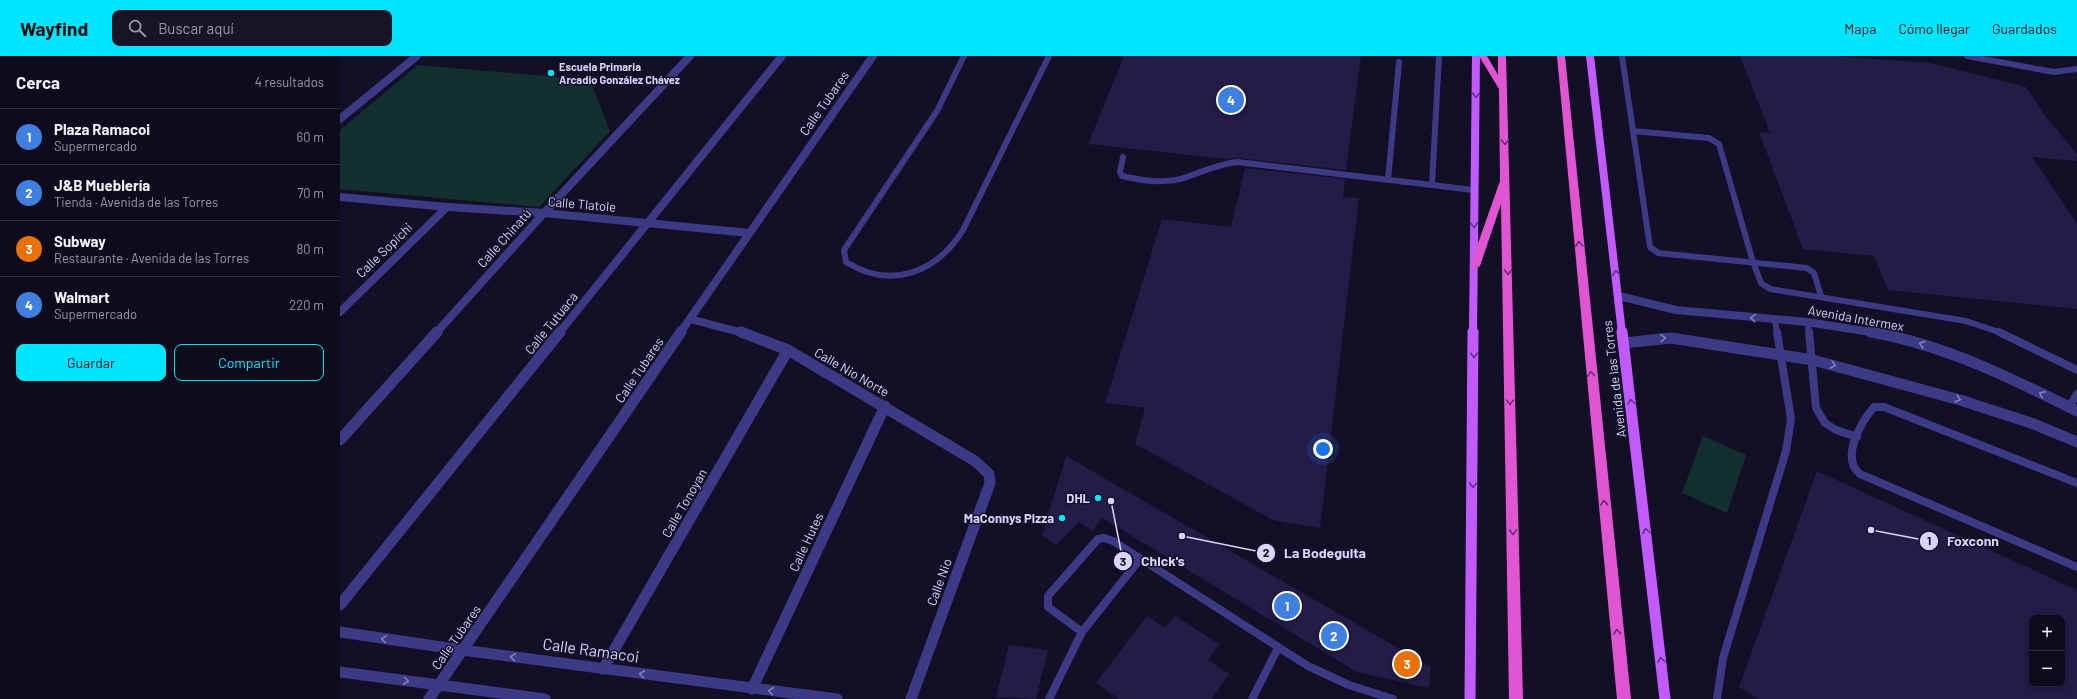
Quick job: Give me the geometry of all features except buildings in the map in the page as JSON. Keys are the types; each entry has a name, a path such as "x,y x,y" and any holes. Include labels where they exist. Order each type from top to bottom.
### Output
{"highway":[{"path":"1483,56 1503,89"},
{"path":"1502,56 1506,175 1516,699"},
{"name":"Avenida de las Torres","path":"1561,56 1624,699"},
{"path":"1475,266 1506,175"}],"main road":[{"path":"1470,699 1475,266 1473,190 1476,56"},
{"name":"Avenida de las Torres","path":"1590,56 1665,699"}],"street":[{"path":"340,119 417,56"},
{"name":"Calle Chinatú","path":"340,440 544,213 690,56"},
{"name":"Calle Tutuaca","path":"340,605 782,56"},
{"name":"Calle Tubares","path":"429,699 749,233 873,56"},
{"path":"340,205 344,198"},
{"name":"Calle Tlatole","path":"344,198 447,207 544,213 749,233"},
{"name":"Calle Sopichi","path":"340,312 447,207"},
{"name":"Avenida Intermex","path":"1619,296 1641,304 1668,310 1808,323 1862,330 1916,342 1962,357 2021,383 2073,409"},
{"name":"Calle Nio Norte","path":"690,319 741,332 788,350 885,406 975,461 989,474"},
{"path":"1624,343 1671,338 1813,360 1960,400 2034,424 2077,442"},
{"name":"Calle Tonoyan","path":"603,669 788,350"},
{"name":"Calle Hutes","path":"752,689 885,406"},
{"name":"Calle Nio","path":"912,699 990,483 989,474"},
{"name":"Calle Ramacoi","path":"340,632 462,650 837,699"},
{"path":"340,672 545,699"}],"lane":[{"path":"964,56 937,111 844,250 846,262 856,270 875,275 899,274 921,270 938,260 950,250 963,230 1049,56"},
{"path":"1432,185 1439,56"},
{"path":"1622,56 1650,247 1658,253 1807,268 1814,273 1821,296"},
{"path":"1967,56 2054,72 2077,69"},
{"path":"1388,180 1399,62"},
{"path":"1633,131 1709,138 1719,144 1753,262 1761,283 1770,289 1821,296 1883,308 1966,321 1988,327 2077,370"},
{"path":"1123,157 1120,172 1122,176 1128,178 1169,180 1186,178 1214,165 1238,162 1473,190"},
{"path":"1717,699 1723,658 1778,482 1786,451 1791,419 1782,355 1775,320"},
{"path":"1808,323 1813,360 1816,408 1825,423 1836,430 1857,437"},
{"path":"2073,409 2077,394"},
{"path":"2077,484 1884,407 1874,407 1867,414 1857,437 1851,459 1855,470 1860,474 2077,567"},
{"path":"1082,632 1048,607 1048,596 1098,539 1104,538 1113,540 1278,648 1322,674 1373,695 1393,699"},
{"path":"1049,699 1082,632 1140,559"},
{"path":"1252,699 1278,648"}],"green space":[{"path":"418,65 590,80 610,131 539,207 340,189 340,130"},
{"path":"1703,436 1746,455 1727,513 1682,493"}],"place":[{"name":"Escuela Primaria Arcadio González Chávez","path":"551,73"},
{"name":"Walmart","path":"1231,100"},
{"name":"DHL","path":"1098,498"},
{"name":"Chick's","path":"1111,501"},
{"name":"MaConnys Pizza","path":"1062,518"},
{"name":"Foxconn","path":"1871,530"},
{"name":"La Bodeguita","path":"1182,536"},
{"name":"Plaza Ramacoi","path":"1287,606"},
{"name":"J&B Mueblería","path":"1334,636"},
{"name":"Subway","path":"1407,664"}]}
